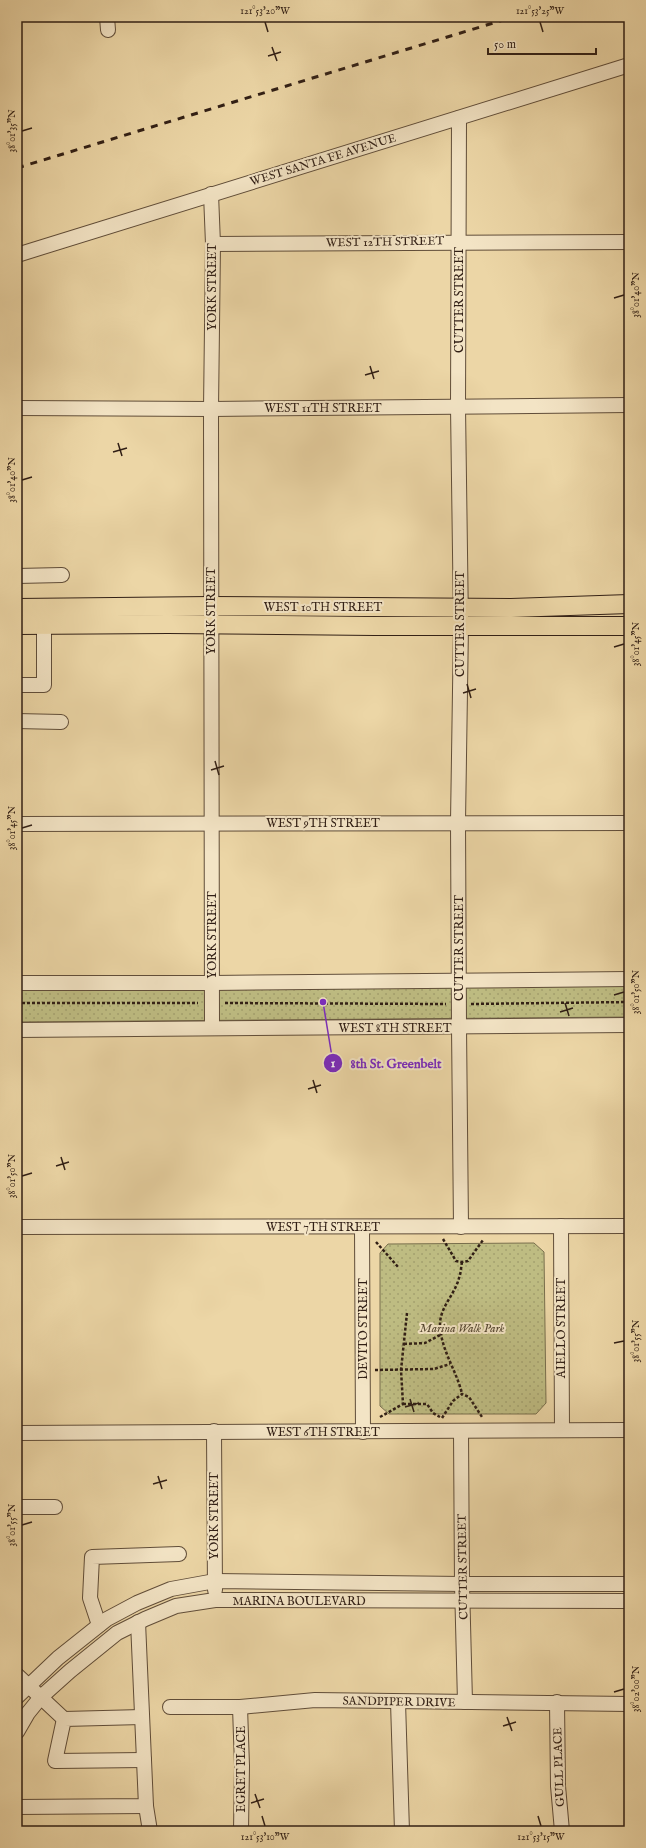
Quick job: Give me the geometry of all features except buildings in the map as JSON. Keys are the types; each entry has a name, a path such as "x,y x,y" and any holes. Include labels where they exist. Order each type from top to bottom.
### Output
{"main road":[{"name":"WEST 10TH STREET","path":"17,625 212,624 461,616 511,608 629,604"},
{"name":"WEST 10TH STREET","path":"17,608 211,606 461,616 629,626"}],"street":[{"name":"WEST SANTA FE AVENUE","path":"17,255 629,65"},
{"name":"CUTTER STREET","path":"458,118 458,407 461,616 458,822 461,1227"},
{"name":"YORK STREET","path":"211,194 213,244 211,409 212,1028"},
{"name":"WEST 12TH STREET","path":"213,244 629,242"},
{"name":"WEST 11TH STREET","path":"17,408 211,409 629,405"},
{"path":"17,576 62,575"},
{"path":"17,685 44,685 44,625"},
{"path":"17,721 61,722"},
{"name":"WEST 9TH STREET","path":"17,824 629,822"},
{"path":"17,983 212,983 629,979"},
{"name":"WEST 8TH STREET","path":"17,1030 629,1025"},
{"name":"AIELLO STREET","path":"561,1226 562,1430"},
{"name":"WEST 7TH STREET","path":"17,1227 629,1226"},
{"name":"DEVITO STREET","path":"362,1227 363,1432"},
{"name":"WEST 6TH STREET","path":"17,1433 363,1432 442,1425 461,1432 629,1430"},
{"name":"YORK STREET","path":"214,1432 215,1600"},
{"name":"CUTTER STREET","path":"461,1432 462,1584 465,1702"},
{"path":"17,1507 55,1507"},
{"path":"99,1625 90,1598 92,1557 179,1554"},
{"name":"MARINA BOULEVARD","path":"17,1697 29,1685 107,1619 138,1603 171,1589 215,1581 462,1584 629,1584"},
{"name":"MARINA BOULEVARD","path":"17,1732 28,1713 41,1697 70,1671 117,1633 138,1622 176,1606 215,1600 463,1602 629,1601"},
{"path":"138,1622 146,1806 150,1831"},
{"path":"17,1675 64,1719 142,1717"},
{"name":"SANDPIPER DRIVE","path":"170,1708 240,1707 315,1700 629,1704"},
{"path":"398,1702 402,1831"},
{"name":"GULL PLACE","path":"557,1702 558,1786 562,1831"},
{"name":"EGRET PLACE","path":"240,1707 242,1766 241,1831"},
{"path":"64,1719 55,1761 144,1760"},
{"path":"17,1807 146,1806"}],"path":[{"path":"17,1003 459,1004 629,1002"},
{"path":"443,1226 443,1241 456,1261 462,1262 468,1261 476,1248 483,1241 480,1226"},
{"path":"362,1227 388,1254 399,1268"},
{"path":"462,1262 459,1278 443,1309 440,1323 450,1364 460,1382 462,1394"},
{"path":"403,1404 401,1370 407,1313"},
{"path":"404,1344 425,1343 442,1334"},
{"path":"363,1370 434,1369 450,1364"},
{"path":"363,1432 382,1414 403,1404 427,1404 442,1425 452,1401 462,1394"},
{"path":"462,1394 469,1397 482,1416 481,1431"}],"green space":[{"path":"629,979 629,1017 17,1022 17,988"},
{"name":"Marina Walk Park","path":"534,1243 544,1252 546,1403 536,1414 389,1414 380,1406 380,1253 388,1244"}],"railway":[{"path":"17,168 513,17"}],"place":[{"name":"8th St. Greenbelt","path":"323,1002"}]}
